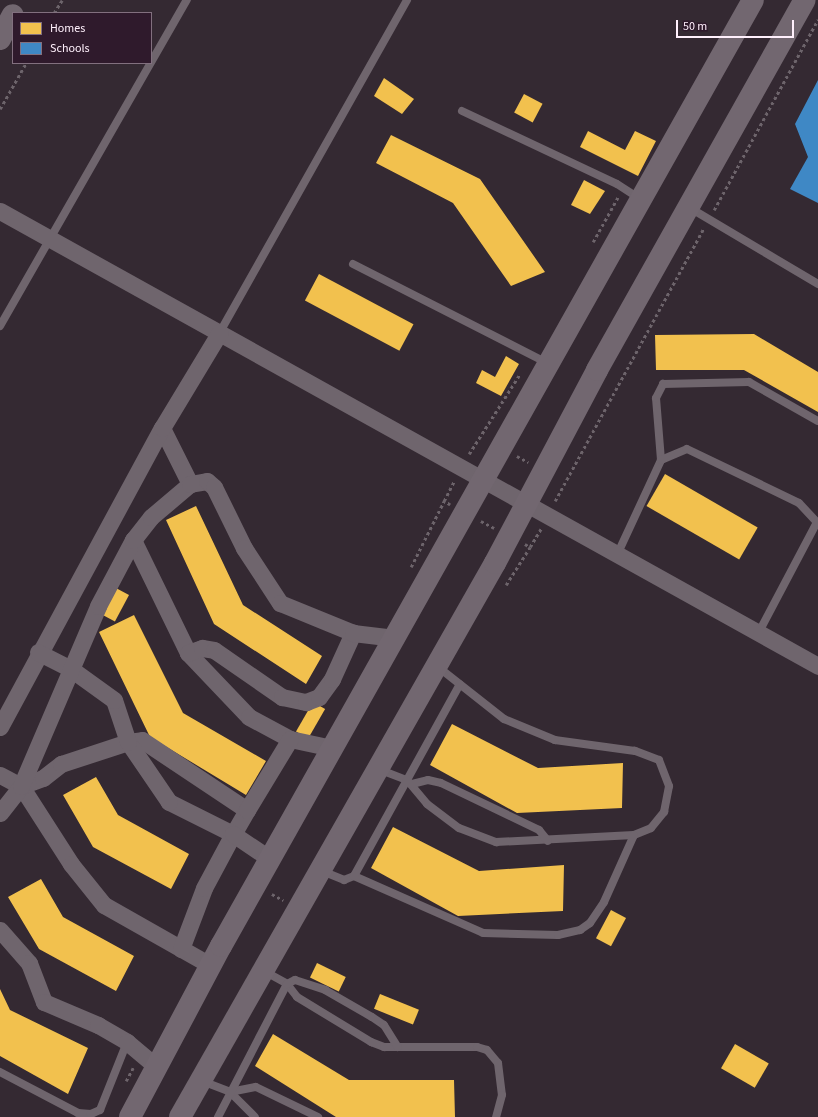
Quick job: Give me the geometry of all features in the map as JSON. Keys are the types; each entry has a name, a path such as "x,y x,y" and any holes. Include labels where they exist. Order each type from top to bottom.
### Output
{"street":[{"path":"15,12 22,0"},
{"path":"130,1117 210,965 502,447 541,359 642,200 753,0"},
{"path":"180,1117 320,871 376,768 436,666 509,536 687,207 805,0"},
{"path":"0,39 12,18"},
{"path":"0,211 220,332 482,482 548,516 818,666"},
{"path":"0,727 38,652 162,428 220,332"},
{"path":"162,428 190,484"},
{"path":"0,813 21,786 98,606 133,540 151,517 190,484 207,481 214,487 244,548 280,603 353,633 395,638"},
{"path":"133,540 188,653 250,717 290,739 332,748"},
{"path":"188,653 202,648 214,650 282,697 306,702 319,698 332,679 353,633"},
{"path":"38,652 71,669 114,700 128,742 168,802 234,834 270,859"},
{"path":"181,949 204,888 247,810 290,739"},
{"path":"21,786 43,778 61,764 128,742 142,740 244,805 247,810"},
{"path":"0,775 21,786 71,864 104,905 210,965"},
{"path":"0,930 29,963 44,1002 98,1025 128,1042 156,1066"}],"lane":[{"path":"152,61 187,0"},
{"path":"220,332 407,0"},
{"path":"0,326 150,64"},
{"path":"462,111 623,188 642,200"},
{"path":"687,207 818,284"},
{"path":"353,264 541,359"},
{"path":"617,555 662,460 656,398 663,384 749,382 818,421"},
{"path":"662,460 687,449 799,503 817,521 759,632"},
{"path":"410,782 427,804 459,828 496,842 548,841 634,835 651,828 664,812 669,786 659,760 635,751 555,740 504,719 436,666"},
{"path":"320,871 344,880 354,876 410,782 460,684"},
{"path":"376,768 410,782 428,780 441,783 539,830 548,841"},
{"path":"354,876 483,933 558,935 580,930 590,923 604,902 634,835"},
{"path":"263,970 287,984 297,997 352,1032 371,1042 398,1047 476,1047 487,1050 498,1063 502,1095 496,1117"},
{"path":"218,1117 287,984 295,980 307,982 353,1005 384,1025 398,1047"},
{"path":"0,1072 78,1113 90,1114 100,1110 128,1042"},
{"path":"201,1081 230,1092 255,1117"},
{"path":"230,1092 256,1087 318,1117"}],"path":[{"path":"55,12 62,0"},
{"path":"541,359 480,435 460,469 444,501 530,547 818,19"},
{"path":"0,110 25,64"},
{"path":"589,250 623,188"},
{"path":"480,435 543,471 565,481"},
{"path":"256,884 298,909"}],"building: Homes":[{"path":"384,78 414,99 402,114 374,96"},
{"path":"524,94 543,104 533,122 514,113"},
{"path":"588,131 625,150 635,131 656,141 638,176 580,147"},
{"path":"391,135 480,179 545,272 511,286 453,203 376,163"},
{"path":"584,180 605,191 590,214 571,205"},
{"path":"319,274 413,324 399,351 305,300"},
{"path":"754,334 818,372 818,412 744,370 656,370 655,335"},
{"path":"506,356 519,364 501,396 476,383 482,370 495,377"},
{"path":"665,474 758,528 739,560 646,506"},
{"path":"196,506 243,605 322,656 306,684 214,624 166,520"},
{"path":"114,587 129,595 115,621 100,613"},
{"path":"134,615 183,713 266,761 246,795 150,737 99,632"},
{"path":"313,702 325,709 308,738 296,731"},
{"path":"452,724 538,768 623,763 622,808 517,813 430,765"},
{"path":"96,777 118,815 189,854 171,889 93,847 63,795"},
{"path":"393,827 479,871 564,865 563,911 458,916 371,868"},
{"path":"41,879 63,917 134,956 116,991 39,949 8,897"},
{"path":"611,910 626,918 611,946 596,938"},
{"path":"317,963 346,977 339,991 310,977"},
{"path":"0,989 10,1010 88,1048 68,1094 0,1056"},
{"path":"380,994 419,1010 413,1025 374,1009"},
{"path":"273,1034 349,1080 454,1080 455,1117 336,1117 255,1066"},
{"path":"735,1044 769,1064 755,1088 721,1068"}],"building: Schools":[{"path":"818,80 818,203 790,189 808,157 795,124"}]}
